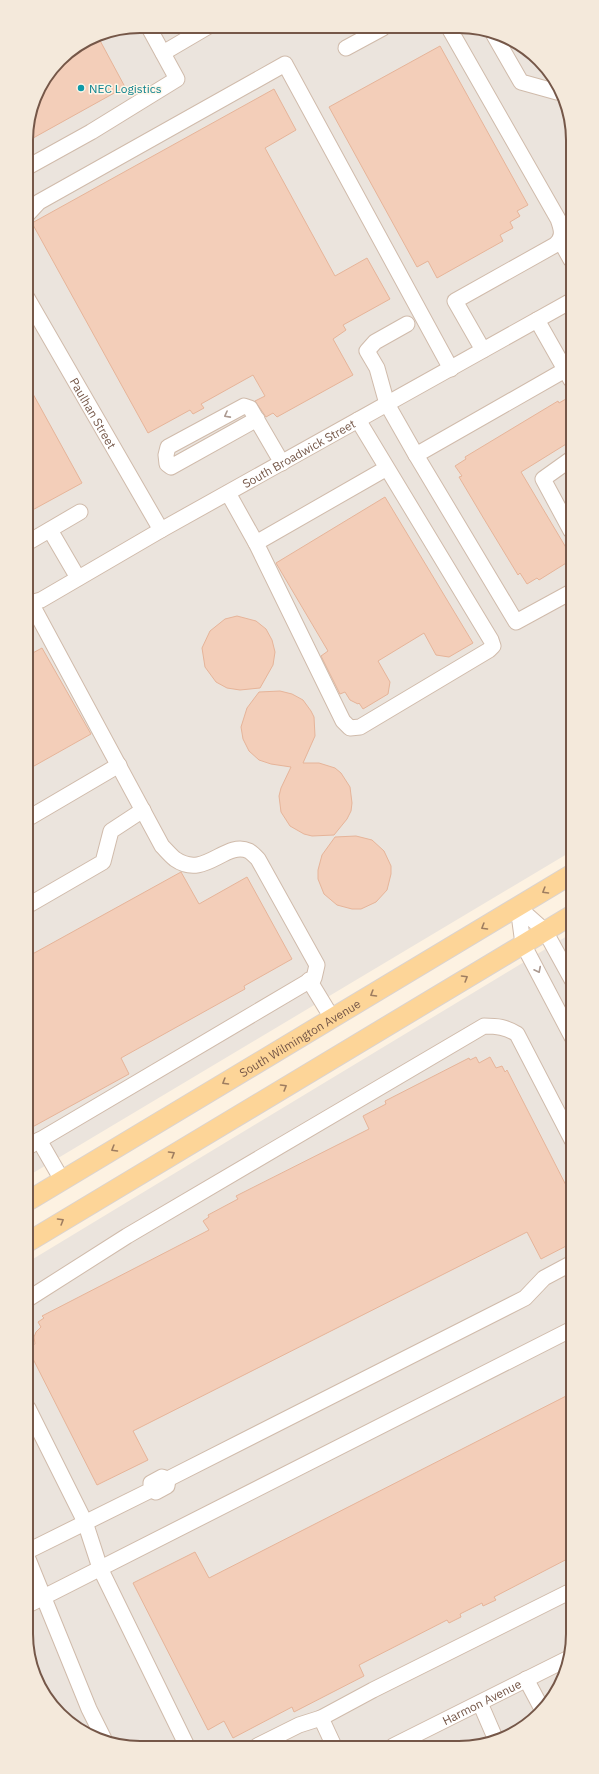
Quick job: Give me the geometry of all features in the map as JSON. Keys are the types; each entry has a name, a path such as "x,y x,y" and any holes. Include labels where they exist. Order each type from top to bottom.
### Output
{"main road":[{"name":"South Wilmington Avenue","path":"33,1198 566,878"},
{"path":"33,1239 566,919"}],"street":[{"path":"33,164 91,132 177,79 152,33"},
{"path":"163,53 197,33"},
{"path":"346,48 374,33"},
{"path":"452,33 558,219 562,234 560,240 555,245 455,301 483,350"},
{"path":"497,40 521,82 554,91"},
{"path":"33,208 39,202 285,64 451,368"},
{"path":"560,240 566,251"},
{"name":"South Broadwick Street","path":"33,602 41,600 161,530 537,320 566,306"},
{"name":"Paulhan Street","path":"33,308 161,530"},
{"path":"537,320 566,371"},
{"path":"407,324 375,342 368,351 377,368 387,404 416,455 516,622 566,595"},
{"path":"416,455 566,376"},
{"path":"257,419 171,467 167,464 166,455 168,447 244,406 250,408 257,419 282,463"},
{"path":"228,493 256,543 343,721 350,728 360,727 493,646 492,640 358,420"},
{"path":"566,462 542,479 566,522"},
{"path":"256,543 387,468"},
{"path":"33,540 80,512"},
{"path":"50,530 78,578"},
{"path":"33,610 162,846 175,859 188,865 200,866 234,850 248,851 258,859 317,965 314,978 33,1143 62,1180"},
{"path":"33,816 119,766"},
{"path":"33,903 103,862 111,831 143,810"},
{"path":"518,907 545,931 566,969"},
{"path":"518,907 523,944 566,1026"},
{"path":"309,980 332,1018"},
{"path":"33,1296 134,1232 484,1026 500,1026 517,1034 566,1128"},
{"path":"33,1548 151,1490 156,1492 166,1486 168,1479 524,1298 544,1278 566,1266"},
{"path":"33,1602 566,1332"},
{"path":"33,1418 85,1522 100,1568 185,1741"},
{"path":"33,1572 89,1709 101,1734"},
{"path":"268,1741 299,1725 321,1718 380,1686 566,1593"},
{"name":"Harmon Avenue","path":"403,1741 562,1661"},
{"path":"526,1679 540,1705"},
{"path":"480,1703 494,1735"},
{"path":"321,1718 332,1741"}],"shaded area":[{"path":"140,33 473,34 494,39 513,47 535,64 552,86 564,119 566,140 566,855 33,1173 33,133 35,119 41,99 51,80 69,59 86,47 119,35"},
{"path":"566,937 566,1641 564,1655 558,1675 548,1694 540,1705 513,1727 494,1735 466,1741 133,1741 119,1739 99,1733 86,1727 64,1710 47,1688 41,1675 35,1655 33,1641 33,1259"}],"building":[{"name":"NEC Logistics","path":"100,41 125,87 33,138 35,119 44,92 59,69 69,59 86,47"},
{"path":"440,46 528,205 517,211 520,216 510,222 513,228 500,235 503,241 437,278 428,261 417,267 329,107"},
{"path":"274,89 296,130 265,148 335,276 367,258 390,299 343,325 346,330 333,339 353,375 277,417 273,413 266,417 255,401 265,396 253,375 201,404 204,408 193,414 190,410 148,433 33,222"},
{"path":"33,394 82,483 33,510"},
{"path":"566,399 566,444 521,472 566,548 566,563 539,580 537,578 527,584 520,573 518,575 459,477 462,476 455,466 466,459 465,457 558,401 559,403"},
{"path":"385,497 473,643 449,657 436,655 424,633 378,661 390,682 388,694 363,709 359,703 358,704 350,700 345,692 340,694 321,656 328,651 276,563"},
{"path":"237,616 256,621 266,629 272,640 275,652 273,665 260,688 240,690 227,688 216,682 205,667 202,648 210,631 225,619"},
{"path":"42,648 91,734 33,767 33,653"},
{"path":"280,691 292,694 303,700 314,717 315,736 303,763 319,763 335,768 341,773 350,787 352,803 351,811 347,819 334,835 312,836 304,834 290,826 281,812 279,796 281,788 291,767 271,764 259,760 249,751 243,739 241,727 247,708 259,692"},
{"path":"356,836 372,840 384,851 391,866 391,874 387,890 376,902 361,909 352,909 337,905 324,894 318,879 318,870 322,855 335,837"},
{"path":"181,872 199,904 247,877 292,959 244,986 245,989 121,1058 129,1074 33,1127 33,954"},
{"path":"476,1057 479,1063 490,1057 496,1068 502,1066 505,1072 507,1070 566,1185 566,1246 541,1259 527,1232 133,1431 148,1460 97,1485 33,1359 33,1345 35,1344 34,1337 36,1332 41,1327 38,1322 44,1318 42,1316 209,1230 203,1221 209,1217 208,1215 238,1199 236,1196 369,1129 363,1116 386,1104 385,1101 469,1058 470,1060"},
{"path":"566,1396 566,1560 494,1597 496,1600 483,1606 482,1603 460,1614 461,1617 449,1623 447,1620 359,1665 364,1676 294,1712 292,1707 233,1738 224,1721 208,1730 133,1583 195,1552 209,1578"}],"place":[{"name":"NEC Logistics","path":"81,88"}]}
